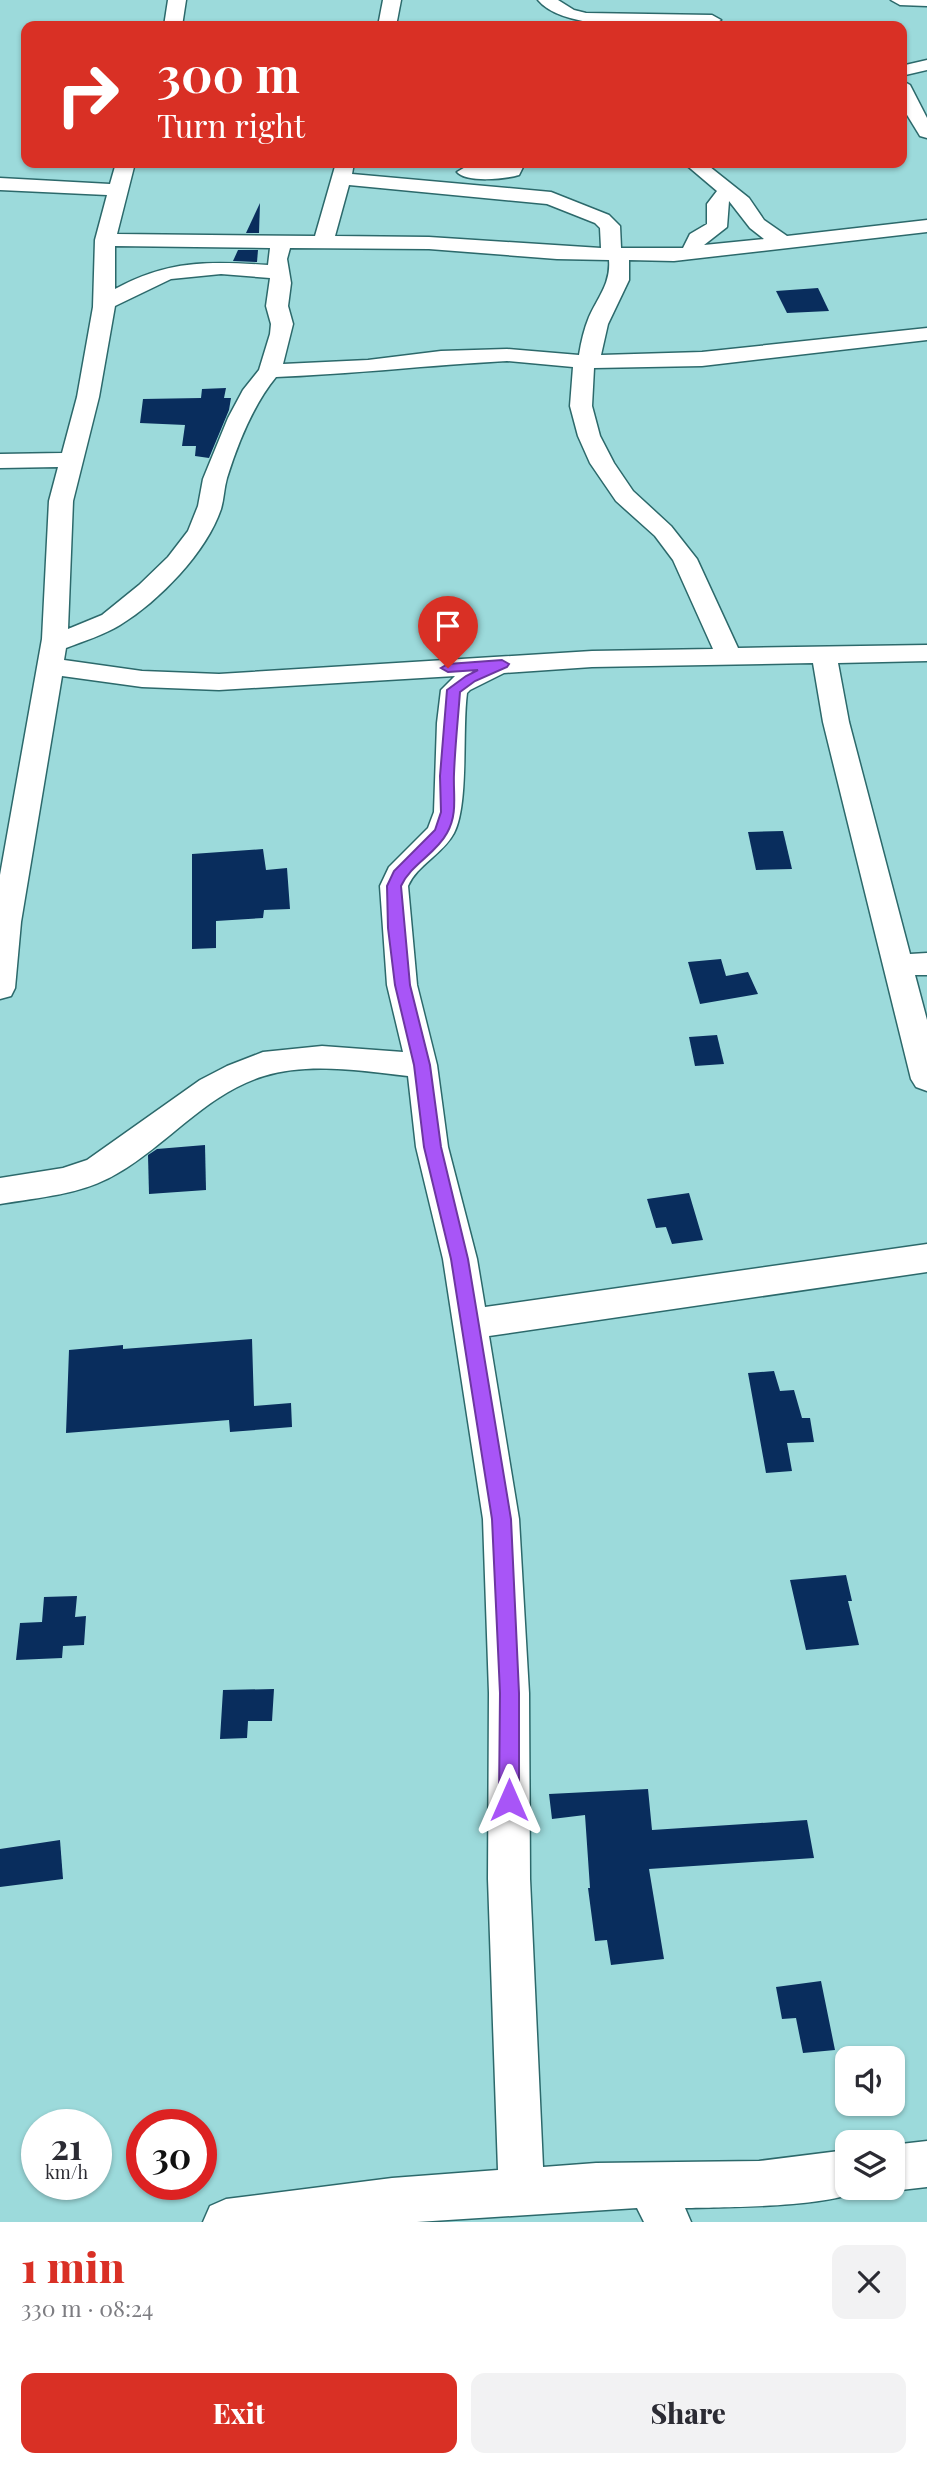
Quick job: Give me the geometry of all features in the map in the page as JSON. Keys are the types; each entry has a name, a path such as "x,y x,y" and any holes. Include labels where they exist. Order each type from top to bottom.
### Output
{"street":[{"path":"174,21 177,0"},
{"path":"388,21 392,0"},
{"path":"547,0 571,21 638,21"},
{"path":"900,0 927,1"},
{"path":"712,21 725,3"},
{"path":"907,70 927,65"},
{"path":"908,110 927,132"},
{"path":"0,988 6,922 52,655 61,501 88,397 104,303 105,240 124,168"},
{"path":"410,185 471,171 506,173 513,168"},
{"path":"699,168 742,202 757,225 782,242"},
{"path":"324,240 343,171 410,185 533,195 568,204 602,219 610,226 621,278 595,330 586,362 581,406 589,436 602,463 624,496 663,531 685,559 729,656"},
{"path":"0,184 118,190"},
{"path":"695,253 693,247 696,238 717,227 717,204 727,191"},
{"path":"105,240 324,240 614,254 695,253 927,226"},
{"path":"52,655 111,620 148,590 177,562 200,532 210,506 215,479 239,418 254,390 270,371 281,334 282,324 277,306 281,284 277,259 282,240"},
{"path":"104,303 144,282 177,270 280,272"},
{"path":"270,371 368,367 441,358 507,355 586,362 702,359 927,334"},
{"path":"0,461 72,460"},
{"path":"52,655 142,679 219,682 502,664 729,656 927,653"},
{"path":"824,655 836,722 896,965 927,1077"},
{"path":"502,664 470,678 454,690 447,776 448,812 441,831 430,846 399,874 394,886 402,985 422,1065 432,1147 460,1259 501,1519 509,1693 509,1879 521,2191"},
{"path":"0,801 28,797"},
{"path":"896,965 927,964"},
{"path":"0,1191 74,1179 97,1170 123,1155 161,1122 240,1073 263,1064 300,1059 354,1059 422,1065"},
{"path":"470,1324 927,1258"},
{"path":"905,2167 927,2164"},
{"path":"226,2222 393,2201 521,2191 659,2204 759,2184 835,2174"}],"building":[{"path":"260,203 259,233 246,233"},
{"path":"238,250 258,250 257,262 233,261"},
{"path":"818,288 829,311 787,313 776,291"},
{"path":"226,388 224,398 231,398 229,410 209,458 195,456 196,446 182,446 185,425 140,423 143,399 201,398 202,389"},
{"path":"783,831 792,869 756,870 748,832"},
{"path":"263,849 266,870 287,868 290,909 264,910 263,918 216,921 216,948 192,949 192,854"},
{"path":"721,959 726,976 748,972 758,994 700,1004 688,962"},
{"path":"717,1035 724,1064 695,1066 689,1037"},
{"path":"205,1145 206,1190 149,1194 148,1155 157,1149"},
{"path":"689,1193 703,1240 672,1244 666,1227 656,1228 647,1199"},
{"path":"252,1339 254,1406 291,1403 292,1427 230,1432 229,1420 66,1433 69,1350 123,1345 123,1349"},
{"path":"774,1371 780,1391 794,1390 802,1418 810,1418 814,1442 787,1443 792,1471 766,1473 748,1373"},
{"path":"846,1575 852,1601 848,1601 859,1645 806,1650 790,1580"},
{"path":"77,1596 75,1617 86,1616 84,1645 63,1646 62,1658 16,1660 20,1623 42,1622 44,1597"},
{"path":"274,1689 272,1721 248,1721 247,1738 220,1739 223,1690"},
{"path":"648,1789 652,1830 807,1820 814,1858 649,1869 664,1959 611,1965 607,1940 595,1941 588,1888 585,1815 552,1819 549,1794"},
{"path":"60,1840 63,1879 0,1887 0,1849"},
{"path":"821,1981 835,2050 803,2053 796,2018 782,2019 776,1987"}],"route":[{"path":"448,668 502,664 470,678 454,690 447,776 448,812 441,831 430,846 399,874 394,886 396,928 402,985 422,1065 432,1147 460,1259 501,1519 509,1693 509,1800"}]}
